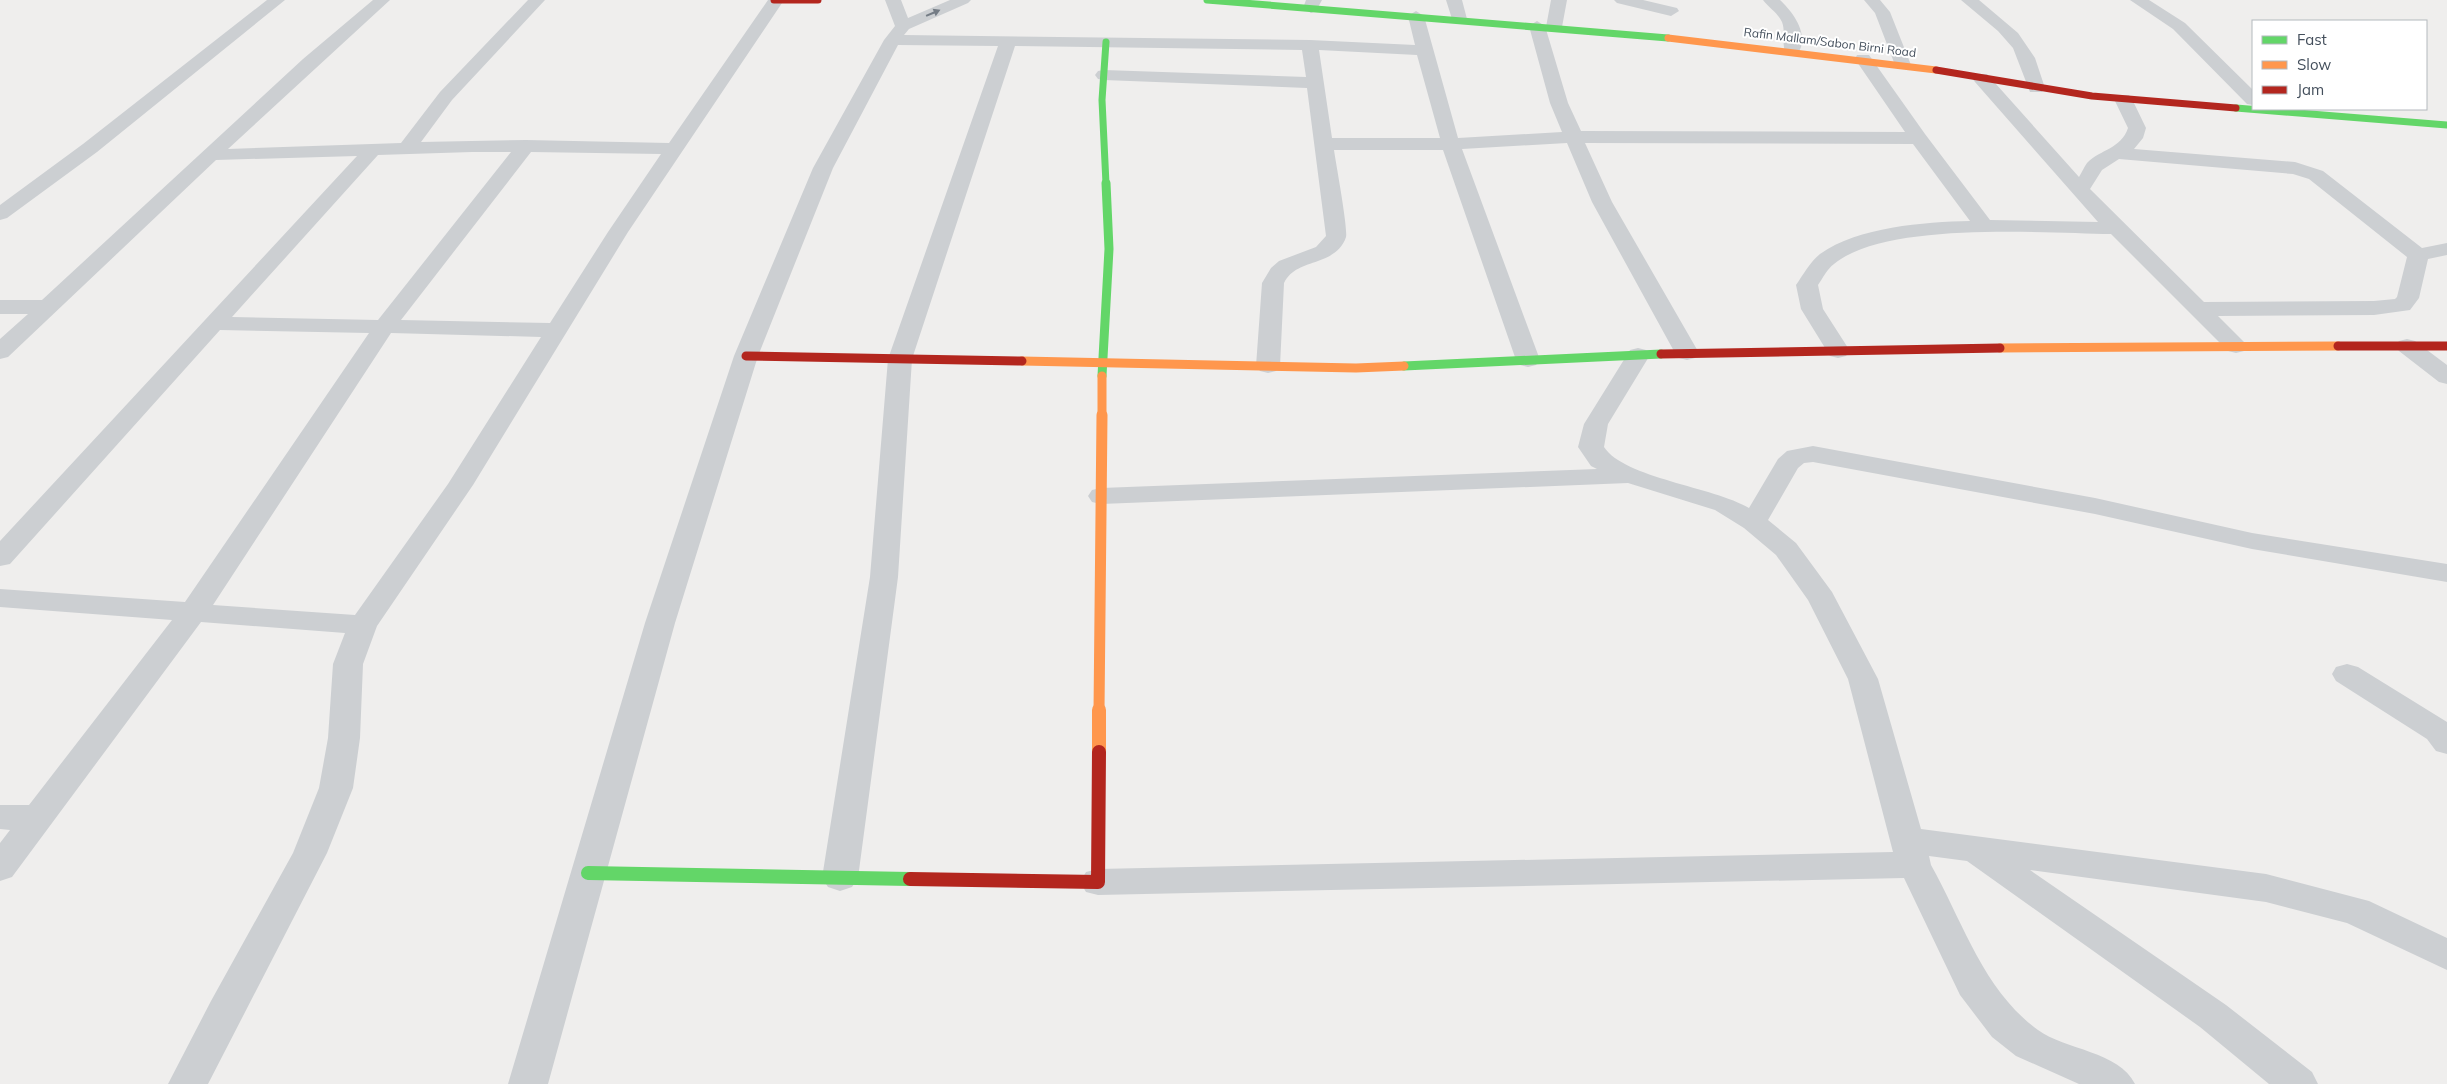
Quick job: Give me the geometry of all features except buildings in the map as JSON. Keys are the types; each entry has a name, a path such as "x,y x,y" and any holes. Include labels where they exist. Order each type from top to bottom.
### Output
{"street":[{"path":"0,214 90,148 180,74 277,0"},
{"path":"0,352 309,63 382,0"},
{"path":"408,148 446,96 537,0"},
{"path":"188,1084 224,1012 310,853 336,788 344,738 348,664 363,625 460,485 618,232 775,0 818,0"},
{"path":"893,0 897,33"},
{"path":"528,1084 660,623 746,356 823,168 897,33 963,0"},
{"name":"Rafin Mallam/Sabon Birni Road","path":"1207,0 1313,4 1416,16 1677,38 1863,59 2036,88 2123,99 2252,106"},
{"path":"1454,0 1459,19"},
{"path":"1560,0 1545,27 1559,103 1602,202 1687,353"},
{"path":"1622,0 1668,5 1677,38"},
{"path":"1772,0 1789,16 1793,26 1792,50"},
{"path":"1872,0 1885,19 1902,65"},
{"path":"1969,0 2012,33 2028,58 2033,70 2036,88"},
{"path":"2138,0 2179,26 2252,98"},
{"path":"1416,16 1424,50 1452,144 1528,360"},
{"path":"897,33 1008,42 1310,45 1424,50"},
{"path":"840,878 884,577 900,359 1008,42"},
{"path":"1098,882 1102,363 1109,249 1102,100 1106,42"},
{"path":"1268,366 1273,283 1276,273 1293,262 1319,254 1334,244 1336,236 1310,45"},
{"path":"1863,59 1918,138 1985,227"},
{"path":"1104,75 1315,83"},
{"path":"1981,78 2117,228 2236,346"},
{"path":"2081,188 2095,166 2127,146 2134,138 2137,128 2123,99"},
{"name":"Rafin Mallam/Sabon Birni Road","path":"2302,110 2447,124"},
{"path":"1322,144 1452,144 1574,136 1918,138"},
{"path":"211,155 526,146 675,149"},
{"path":"0,868 193,612 384,327 526,146"},
{"path":"0,558 373,149"},
{"path":"2113,153 2295,168 2306,171 2316,176 2418,255 2447,249"},
{"path":"1838,350 1812,309 1807,285 1827,259 1845,249 1890,235 1924,230 1985,227 2117,228"},
{"path":"2199,309 2374,308 2402,305 2408,298 2418,255"},
{"path":"0,307 49,307"},
{"path":"213,323 557,330"},
{"path":"746,356 1356,368 1687,353 2236,346 2447,346"},
{"path":"2407,346 2447,376"},
{"path":"1638,355 1596,424 1591,447 1600,461 1631,476 1724,504 1754,522 1786,548 1822,598 1863,679 1911,853 1963,965 1994,1016 2026,1042 2081,1065 2115,1084"},
{"path":"1754,522 1787,464 1796,456 1813,454 2095,506 2252,541 2447,573"},
{"path":"1101,496 1631,476"},
{"path":"0,598 363,625"},
{"path":"2347,674 2438,731 2447,743"},
{"path":"0,817 38,818"},
{"path":"588,874 1098,882 1911,853 1975,849 2266,888 2356,911 2447,955"},
{"path":"1975,849 2213,1016 2298,1084"}],"traffic: fast":[{"path":"1207,0 1668,38"},
{"path":"1102,376 1109,249 1102,100 1106,42"},
{"path":"2236,108 2252,109"},
{"path":"2261,110 2447,125"},
{"path":"1404,366 1661,354"},
{"path":"588,873 910,879"}],"traffic: slow":[{"path":"1668,38 1936,70"},
{"path":"2000,348 2338,346"},
{"path":"1022,361 1356,368 1404,366"},
{"path":"1099,752 1102,376"}],"traffic: jam":[{"path":"774,0 818,0"},
{"path":"1936,70 2092,96 2236,108"},
{"path":"2338,346 2447,346"},
{"path":"1661,354 2000,348"},
{"path":"746,356 1022,361"},
{"path":"910,879 1098,882 1099,752"}]}
